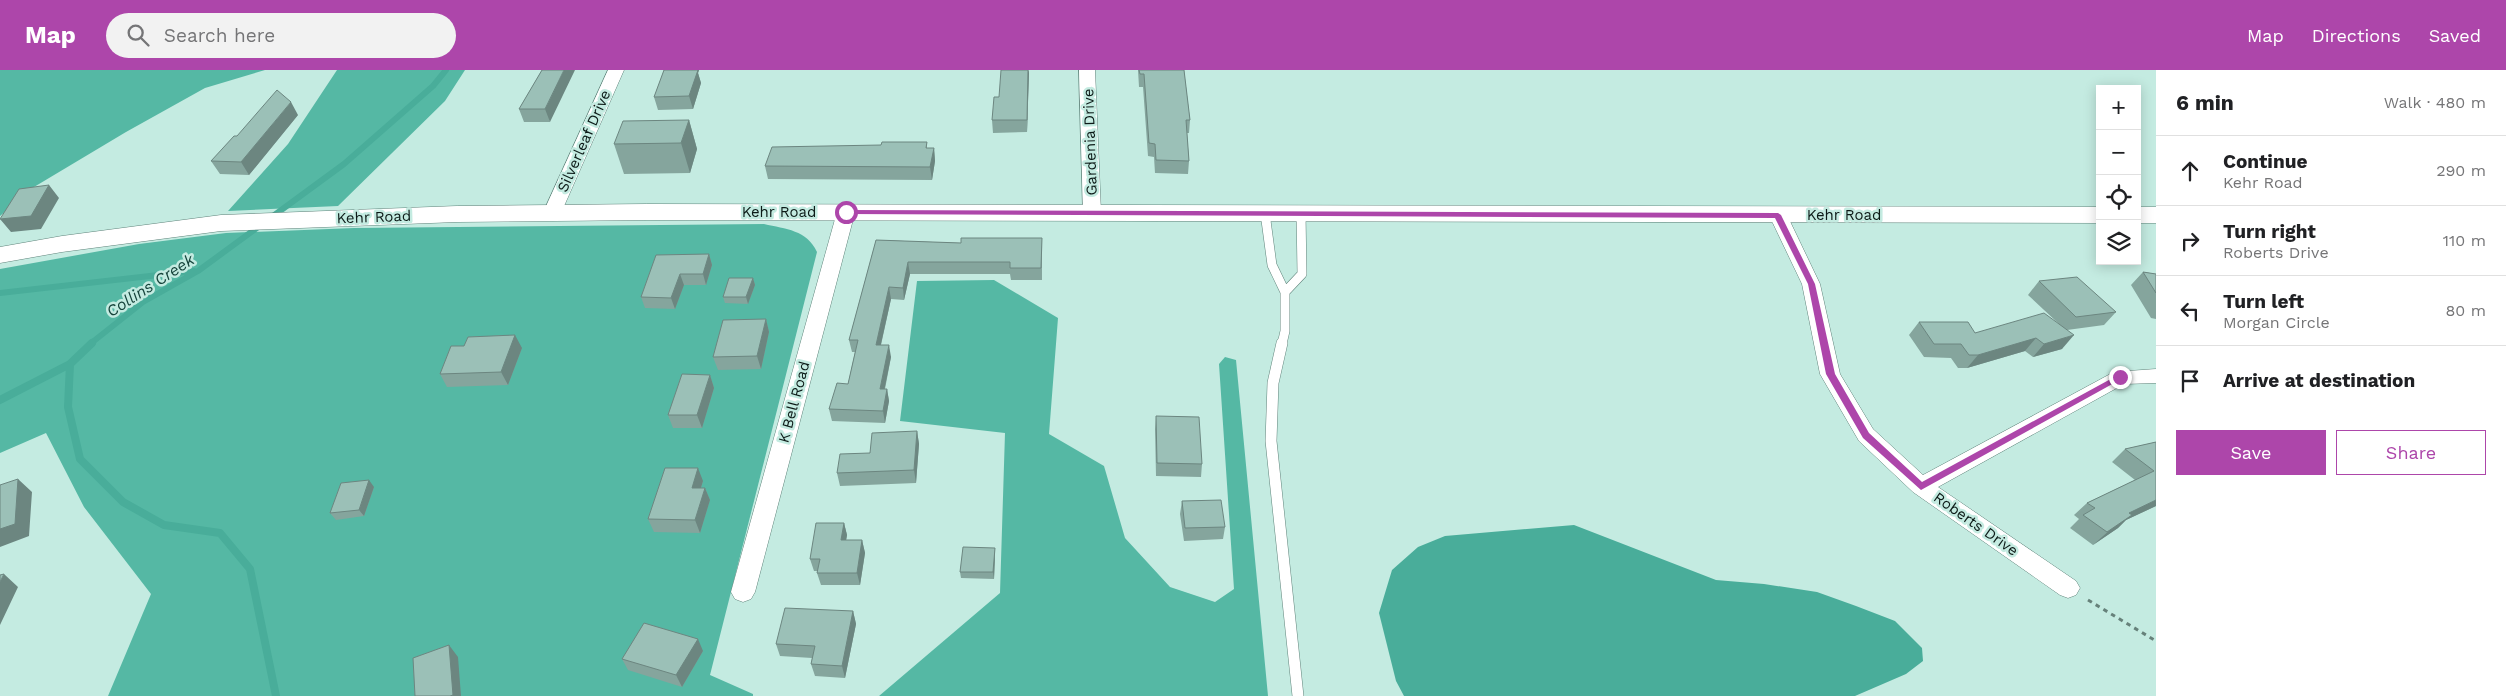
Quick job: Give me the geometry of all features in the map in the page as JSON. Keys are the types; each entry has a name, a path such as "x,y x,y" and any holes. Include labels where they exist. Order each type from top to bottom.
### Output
{"street":[{"name":"Silverleaf Drive","path":"552,213 616,70"},
{"name":"Gardenia Drive","path":"1087,70 1092,213"},
{"name":"K Bell Road","path":"743,592 846,212"},
{"name":"Kehr Road","path":"0,255 62,244 221,223 552,213 2096,215"},
{"name":"Roberts Drive","path":"1778,215 1811,284 1830,374 1866,435 1921,486 2068,588"},
{"path":"2141,215 2156,215"},
{"path":"1921,486 2120,377 2156,376"}],"lane":[{"path":"1265,213 1272,266 1285,292 1285,331 1273,382 1270,441 1298,696"},
{"path":"1285,292 1302,274 1301,213"}],"path":[{"path":"2068,588 2156,642"}],"shaded area":[{"path":"0,70 265,70 205,88 126,132 34,187 0,216"},
{"path":"337,70 465,70 445,101 338,206 228,211 288,144"},
{"path":"764,224 788,229 802,235 808,239 817,252 710,675 753,694 753,696 108,696 151,594 84,507 46,433 0,453 0,269 139,244 226,233 354,228"},
{"path":"994,280 1058,318 1049,434 1104,466 1125,538 1170,587 1215,602 1234,589 1219,364 1225,357 1236,360 1268,696 879,696 1000,593 1005,433 900,421 917,281"},
{"path":"1574,525 1716,580 1764,584 1817,592 1895,621 1922,648 1923,661 1906,674 1855,696 1404,696 1396,681 1379,613 1392,570 1418,547 1445,536"}],"building":[{"path":"542,70 564,70 545,109 519,109"},
{"path":"664,70 698,70 689,96 654,97"},
{"path":"1001,70 1028,70 1027,120 992,120 994,97 999,97"},
{"path":"1139,70 1184,70 1190,120 1186,120 1189,161 1156,160 1155,144 1149,143 1144,74 1140,74"},
{"path":"277,90 291,102 241,162 211,161 234,136 237,136"},
{"path":"689,120 681,143 614,144 623,121"},
{"path":"882,142 927,142 926,148 934,148 930,167 765,166 772,147 881,145"},
{"path":"49,185 31,216 0,219 19,189"},
{"path":"961,238 1042,238 1041,268 1010,268 1010,262 908,262 903,288 889,287 876,345 889,345 880,389 887,389 883,411 829,409 837,383 848,384 858,340 849,340 876,240 961,243"},
{"path":"709,254 703,274 680,274 671,298 641,297 656,255"},
{"path":"2143,272 2156,274 2156,293"},
{"path":"2077,277 2116,312 2076,317 2039,281"},
{"path":"729,278 753,278 746,297 723,297"},
{"path":"2044,313 2074,335 2044,344 2036,338 1978,355 1969,355 1961,344 1934,344 1919,322 1968,322 1975,333"},
{"path":"766,319 757,356 713,357 723,320"},
{"path":"515,335 501,372 440,374 451,346 464,346 468,337"},
{"path":"682,374 710,375 697,415 668,415"},
{"path":"1156,416 1199,417 1202,464 1157,463"},
{"path":"917,431 914,470 837,473 840,454 870,453 872,433"},
{"path":"2156,442 2156,500 2129,513 2132,515 2107,532 2083,515 2095,508 2087,503 2154,471 2125,449"},
{"path":"665,468 698,468 692,488 705,488 695,520 648,519"},
{"path":"18,479 15,524 0,529 0,485"},
{"path":"369,480 359,510 330,513 341,483"},
{"path":"1221,500 1225,527 1185,528 1182,501"},
{"path":"816,523 844,523 841,540 862,540 857,573 817,573 820,559 810,559"},
{"path":"963,547 995,548 993,572 960,572"},
{"path":"785,608 853,611 842,666 811,664 815,646 776,644"},
{"path":"644,623 698,639 676,675 622,659"},
{"path":"449,645 453,695 415,696 413,658"}],"waterway":[{"name":"Collins Creek","path":"90,344 143,302 198,271 344,164 433,86 446,70"},
{"path":"0,293 194,271"},
{"name":"Collins Creek","path":"70,364 92,343"},
{"path":"0,400 70,364"},
{"name":"Collins Creek","path":"70,364 68,407 80,459 123,502 164,525 220,533 250,569 276,696"}],"route":[{"path":"846,212 1778,215 1811,284 1830,374 1866,435 1921,486 2120,377"}]}
